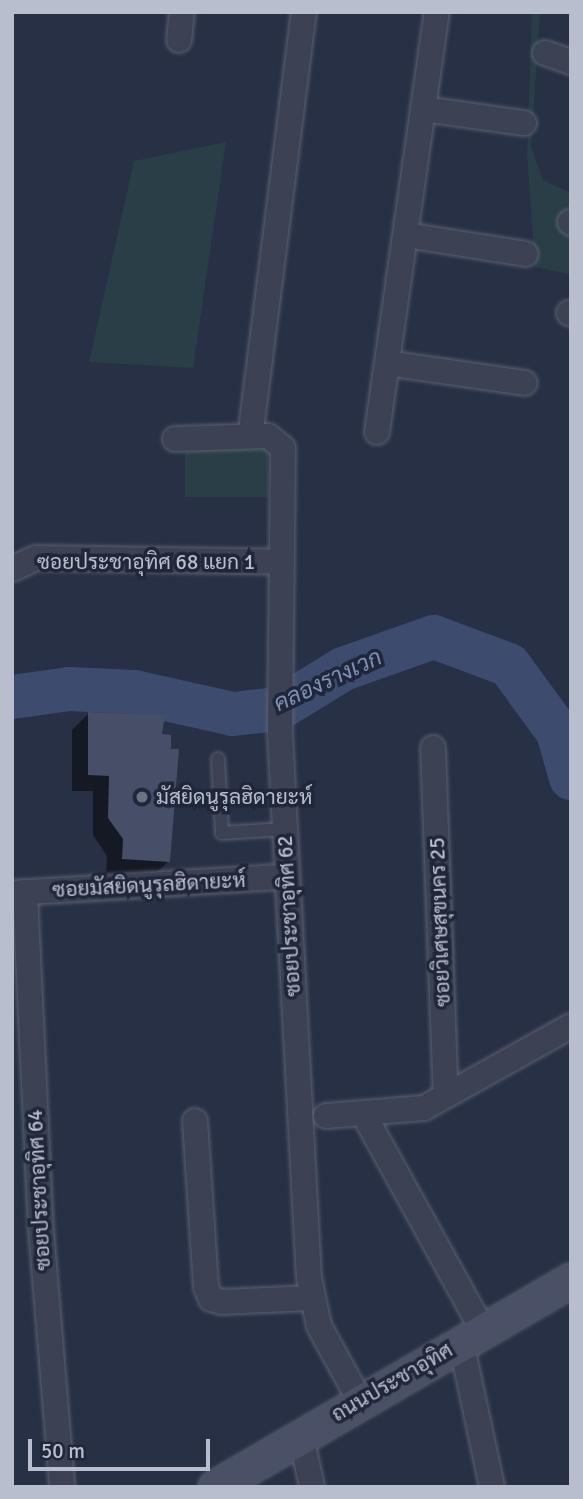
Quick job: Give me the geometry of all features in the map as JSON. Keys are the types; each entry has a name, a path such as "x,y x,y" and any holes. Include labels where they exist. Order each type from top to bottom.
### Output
{"main road":[{"name":"ถนนประชาอุทิศ","path":"215,1487 571,1280"}],"street":[{"path":"179,40 182,12"},
{"path":"252,422 304,12"},
{"path":"377,432 438,12"},
{"path":"545,53 571,62"},
{"path":"424,109 524,123"},
{"path":"406,235 526,254"},
{"path":"387,363 525,383"},
{"name":"ซอยประชาอุทิศ 62","path":"175,439 275,439 283,448 280,734 285,877 311,1298 319,1326 360,1401"},
{"name":"ซอยประชาอุทิศ 68 แยก 1","path":"12,569 36,558 282,562"},
{"name":"ซอยวิเศษสุขนคร 25","path":"433,748 446,1095"},
{"name":"ซอยมัสยิดนูรุลฮิดายะห์","path":"18,892 285,877"},
{"name":"ซอยประชาอุทิศ 64","path":"18,892 62,1487"},
{"path":"326,1116 424,1108 571,1026"},
{"path":"363,1113 472,1336 492,1487"},
{"path":"195,1121 206,1287 211,1299 222,1303 311,1298"},
{"path":"301,1436 312,1487"}],"lane":[{"path":"218,759 222,833 285,830"}],"shaded area":[{"path":"532,12 540,12 531,147 543,180 571,193 569,274 535,267 527,154"},
{"path":"226,142 193,368 89,362 134,161"},
{"path":"185,431 268,431 268,497 185,497"}],"building":[{"name":"มัสยิดนูรุลฮิดายะห์","path":"88,712 165,715 162,734 171,735 171,749 179,749 170,862 122,859 123,839 108,818 109,776 88,775"}],"waterway":[{"name":"คลองรางเวก","path":"12,697 69,689 134,692 233,714 278,709 343,669 434,637 509,665 558,732 571,778"}],"place":[{"name":"มัสยิดนูรุลฮิดายะห์","path":"142,797"}]}
